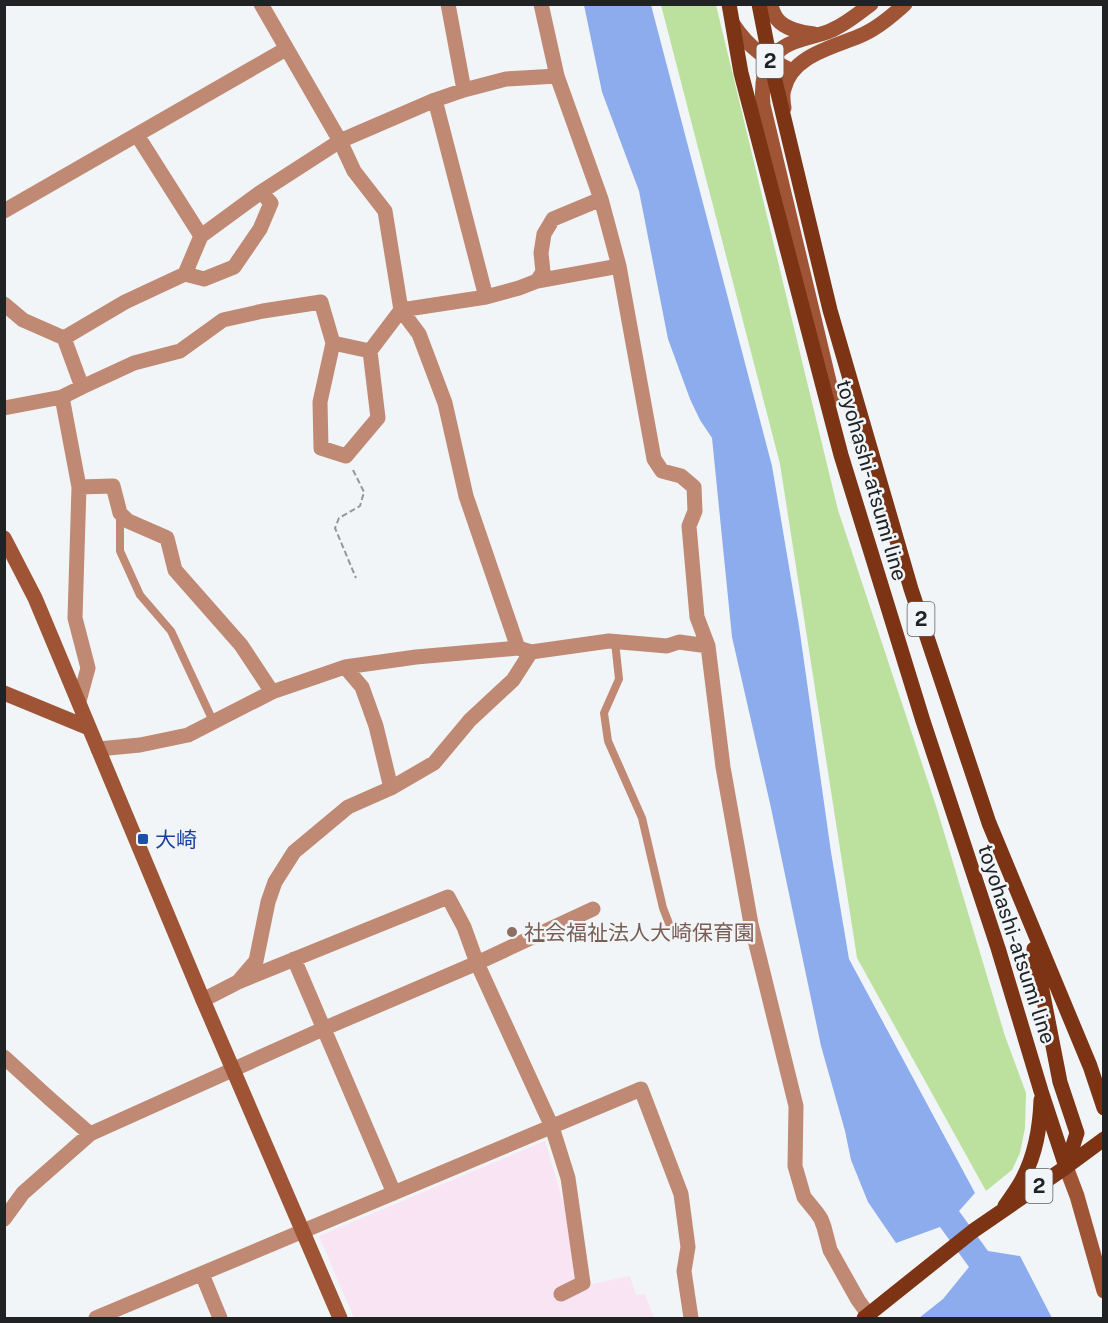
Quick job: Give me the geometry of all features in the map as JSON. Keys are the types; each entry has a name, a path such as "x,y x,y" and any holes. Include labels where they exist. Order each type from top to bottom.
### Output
{"main road":[{"name":"toyohashi-atsumi line","path":"729,4 741,73 847,475 1066,1167"},
{"name":"toyohashi-atsumi line","path":"759,4 770,60 830,310 911,589 989,823 1090,1066 1104,1108"},
{"path":"1029,919 1060,1082 1077,1133 1066,1167"},
{"path":"1000,1213 1022,1180 1036,1144 1040,1122 1041,1091"},
{"name":"2","path":"865,1317 973,1231 1104,1139"}],"street":[{"path":"238,982 256,961 268,902 275,882 294,852 348,807 391,788 434,763 470,720 513,680 524,650 466,496 445,403 419,334 401,310 385,211 354,171 340,141 261,4"},
{"path":"448,4 464,90"},
{"path":"541,4 557,76 602,199 619,266 654,459 662,471 681,476 694,487 695,511 689,526 697,617 708,646 723,767 752,924 796,1106 795,1166 804,1197 821,1219 830,1250 865,1317"},
{"path":"770,4 777,18 786,26 796,31 818,35"},
{"path":"847,475 839,422 763,105 763,77 770,60 784,46 834,29 871,4"},
{"path":"784,117 783,91 792,71 804,60 866,33 905,4"},
{"path":"733,24 742,38 751,46 770,60 792,71"},
{"path":"4,211 286,49"},
{"path":"185,274 201,236 261,192 340,141 464,90 506,79 557,76"},
{"path":"435,100 486,297"},
{"path":"137,135 201,236"},
{"path":"64,338 125,302 185,274 204,279 234,267 260,230 271,202 261,192"},
{"path":"537,281 543,272 541,253 544,234 553,219 602,199"},
{"path":"4,408 62,397 134,363 180,351 223,320 321,302 333,344 320,402 321,448 346,456 378,418 370,351 401,310 486,297 537,281 619,266"},
{"path":"4,304 23,320 64,338 82,387"},
{"path":"333,344 370,351"},
{"path":"62,397 79,488 75,618 88,668 78,701"},
{"path":"79,488 113,486 120,513 128,521 167,538 176,570 241,645 272,692"},
{"path":"4,538 35,598 203,1000 340,1318"},
{"path":"98,749 140,745 188,735 272,692 345,667 416,657 524,650 609,641 667,646 679,642 708,646"},
{"path":"345,667 362,687 376,726 391,788"},
{"path":"4,693 90,728"},
{"path":"203,1000 238,982 448,897 464,927 477,963 552,1127 568,1178 583,1283 561,1294"},
{"path":"4,1219 23,1193 90,1134 323,1029 477,963 593,909"},
{"path":"294,959 394,1193"},
{"path":"4,1057 90,1134"},
{"path":"1090,1066 1104,1080"},
{"path":"96,1318 641,1089 681,1194 688,1247 684,1271 691,1318"},
{"path":"1066,1167 1077,1196 1104,1291"},
{"path":"202,1274 220,1318"}],"lane":[{"path":"120,513 120,551 124,560 140,594 171,631 213,721"},
{"path":"615,642 619,679 604,713 608,741 642,819 663,908 670,926 680,933 752,924"}],"path":[{"path":"346,456 364,492 360,506 339,518 335,528 356,578"}],"shaded area":[{"path":"545,1141 588,1285 630,1276 636,1295 645,1294 654,1318 354,1318 319,1236"}],"green space":[{"path":"661,5 716,5 838,510 937,809 1005,1036 1026,1093 1025,1128 1020,1153 1012,1170 986,1191 857,958 780,464"}],"water":[{"path":"584,5 651,5 772,466 799,626 831,852 849,959 975,1193 959,1211 988,1251 1020,1256 1052,1318 919,1318 943,1299 969,1267 940,1227 896,1243 868,1202 851,1160 821,1046 732,637 712,438 690,399 668,339 639,191 602,92"}],"place":[{"name":"大崎","path":"143,839"},
{"name":"社会福祉法人大崎保育園","path":"512,932"}]}
